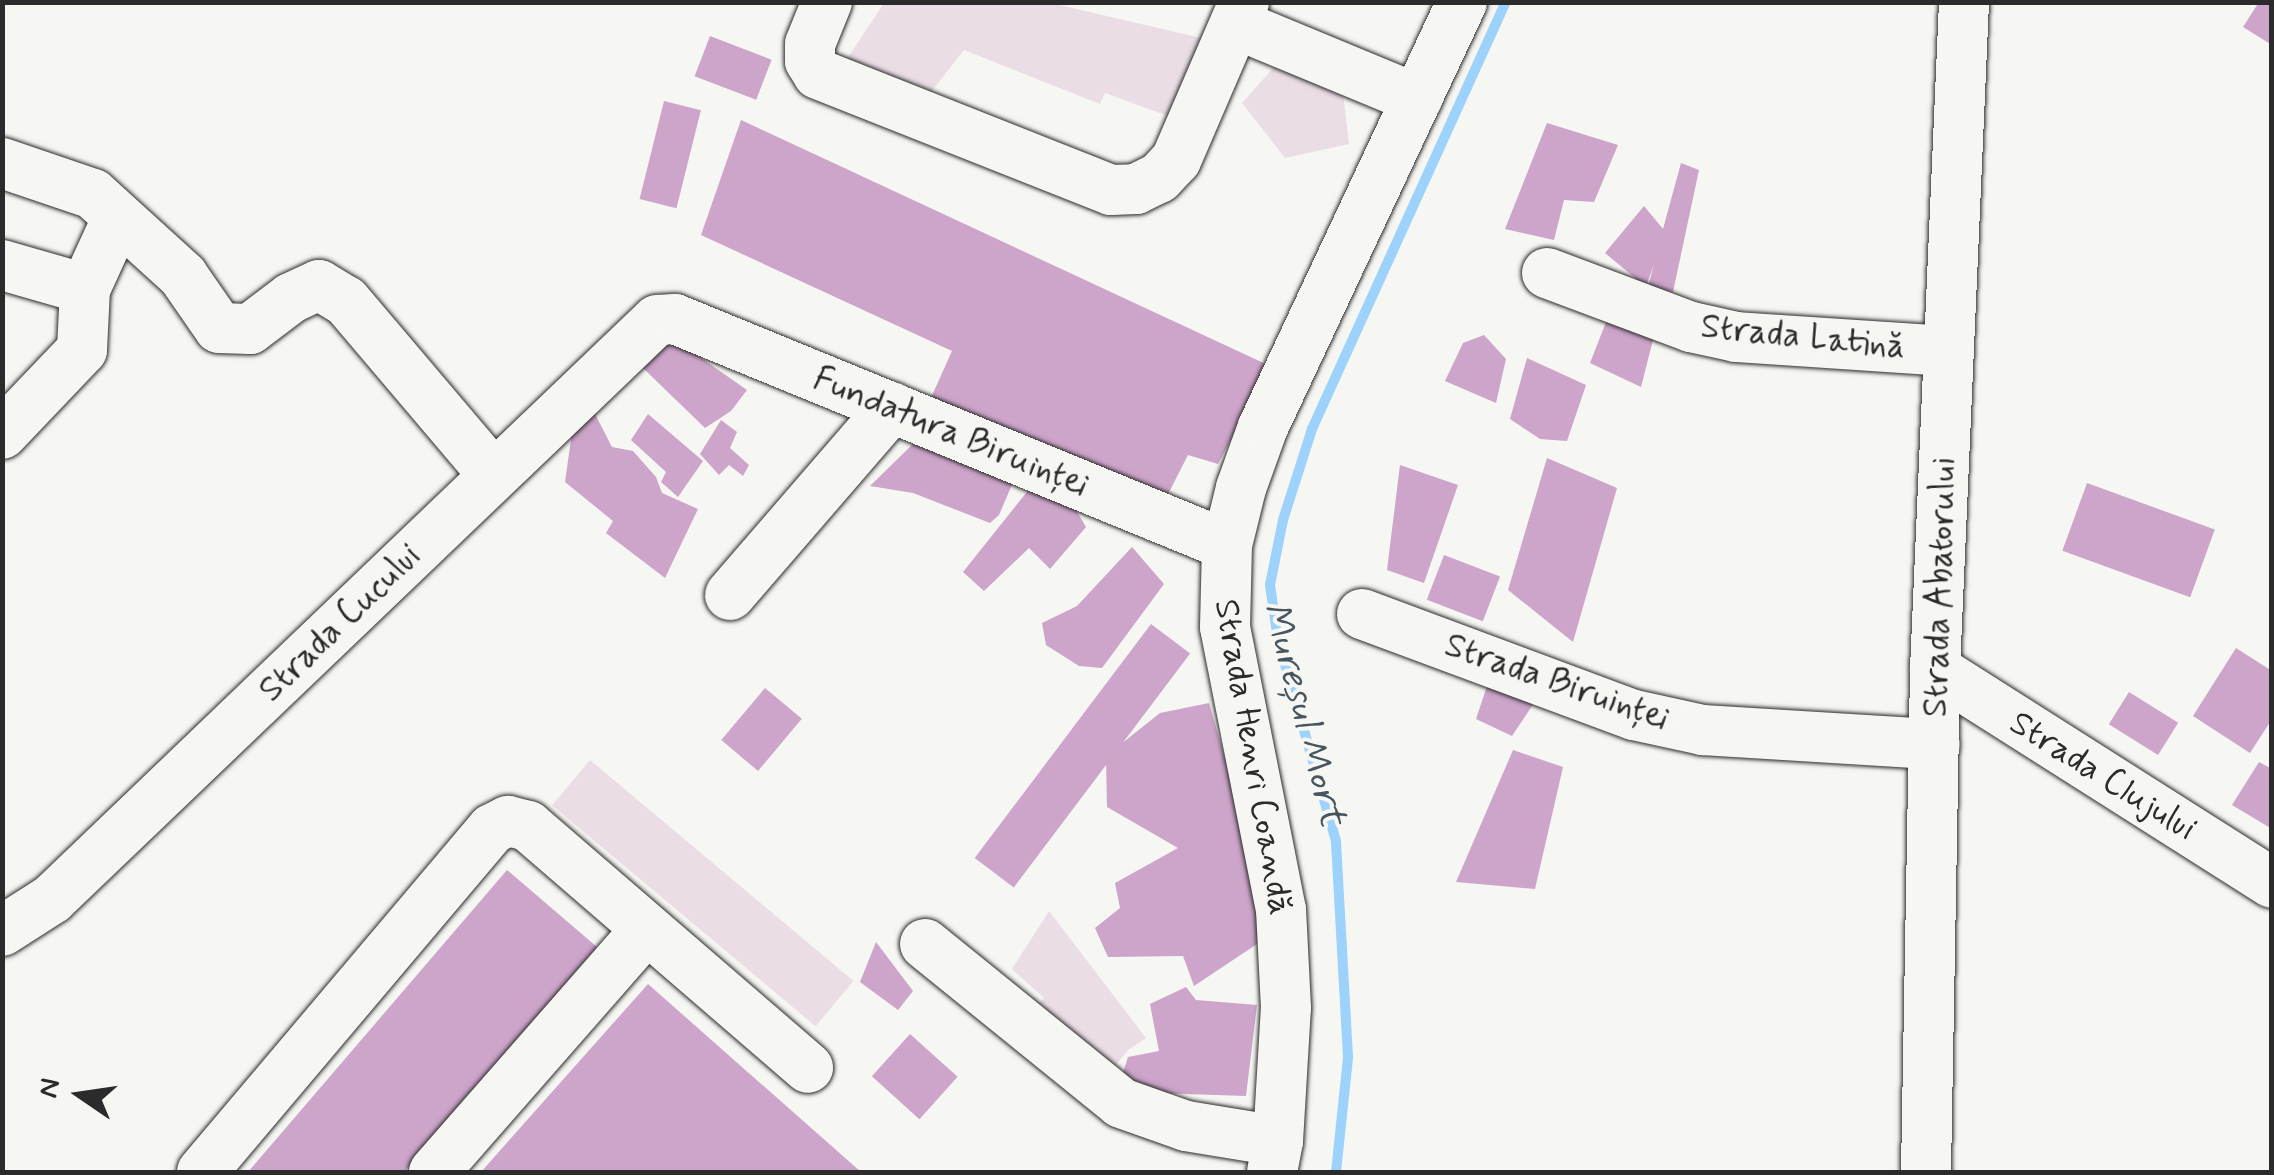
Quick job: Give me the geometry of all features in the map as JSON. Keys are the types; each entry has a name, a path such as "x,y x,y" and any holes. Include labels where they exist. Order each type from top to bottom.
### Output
{"street":[{"path":"826,2 810,44 810,61 818,74 1112,190 1136,189 1158,178 1176,160 1240,13 1417,100"},
{"name":"Strada Henri Coandă","path":"925,944 1121,1103 1275,1157 1286,1008 1281,910 1225,627 1227,545 1241,488 1263,426 1462,2"},
{"name":"Strada Abatorului","path":"1926,1172 1935,670 1964,2"},
{"path":"2,163 93,194 183,276 219,328 250,329 291,298 319,285 346,301 492,473"},
{"path":"2,434 82,350 85,289 118,217"},
{"path":"2,265 85,289"},
{"name":"Strada Latină","path":"1547,274 1692,327 1736,337 1948,351"},
{"name":"Fundatura Biruinței","path":"676,318 1227,545"},
{"name":"Strada Cucului","path":"2,932 52,899 412,556 492,473 644,328 657,320 676,318"},
{"path":"730,595 892,408"},
{"name":"Strada Biruinței","path":"1362,614 1634,716 1702,730 1935,744"},
{"name":"Strada Clujului","path":"1935,670 2272,884"},
{"path":"202,1172 492,829 508,821 528,826 808,1068"},
{"path":"434,1172 647,929"}],"shaded area":[{"path":"884,3 1051,3 1201,38 1168,116 1105,93 1100,104 964,50 924,101 843,65"},
{"path":"1274,67 1341,76 1349,144 1285,158 1242,103"},
{"path":"590,760 854,981 816,1026 552,805"},
{"path":"1049,911 1146,1038 1128,1050 1102,1082 1023,1019 1044,998 1012,969"}],"building":[{"path":"2259,2 2272,2 2272,45 2243,27"},
{"path":"710,36 772,60 756,100 695,76"},
{"path":"664,101 701,110 676,208 640,199"},
{"path":"741,120 1270,366 1218,464 1188,455 1164,502 930,400 952,351 701,235"},
{"path":"1547,123 1618,145 1594,202 1564,200 1554,240 1505,229"},
{"path":"1681,163 1699,170 1673,292 1648,287 1654,264 1646,287 1605,253 1644,206 1663,229"},
{"path":"1608,317 1654,336 1641,387 1590,363"},
{"path":"667,334 747,390 731,411 705,428 643,368"},
{"path":"1484,335 1506,359 1496,403 1445,381 1463,343"},
{"path":"1527,358 1586,385 1567,441 1540,439 1510,419"},
{"path":"593,410 612,447 633,451 656,477 662,493 698,509 665,578 606,533 613,521 565,482 573,425"},
{"path":"648,414 703,461 678,497 661,482 666,472 631,440"},
{"path":"721,420 737,432 730,448 749,465 743,476 729,465 719,475 700,454"},
{"path":"920,437 1017,473 999,515 990,523 913,493 870,486"},
{"path":"1547,458 1617,488 1573,642 1508,590"},
{"path":"1400,465 1458,485 1424,583 1387,570"},
{"path":"1034,483 1062,486 1086,527 1050,569 1029,548 984,591 963,572"},
{"path":"2087,483 2215,530 2190,597 2062,551"},
{"path":"1132,547 1164,584 1102,668 1079,666 1046,645 1042,623 1077,606"},
{"path":"1444,555 1500,577 1483,621 1427,600"},
{"path":"1151,624 1190,653 1014,887 975,858"},
{"path":"2236,648 2272,671 2272,719 2250,753 2193,716"},
{"path":"1489,680 1538,697 1512,736 1476,719"},
{"path":"765,688 802,719 758,771 721,740"},
{"path":"2129,692 2178,723 2158,755 2109,724"},
{"path":"1209,703 1275,932 1194,986 1183,956 1108,957 1095,928 1120,908 1115,883 1178,848 1107,807 1106,756 1160,713"},
{"path":"1513,750 1563,767 1535,889 1456,882"},
{"path":"2259,762 2272,769 2272,829 2232,805"},
{"path":"507,870 597,947 404,1172 248,1172"},
{"path":"876,942 913,991 898,1010 860,982"},
{"path":"648,984 861,1172 481,1172"},
{"path":"1186,987 1196,1000 1257,1005 1246,1096 1155,1093 1119,1085 1128,1057 1159,1051 1150,1004"},
{"path":"910,1034 958,1077 919,1119 872,1076"}],"waterway":[{"name":"Mureșul Mort","path":"1336,1172 1348,1057 1336,841 1278,640 1270,585 1283,520 1312,429 1506,2"}]}
